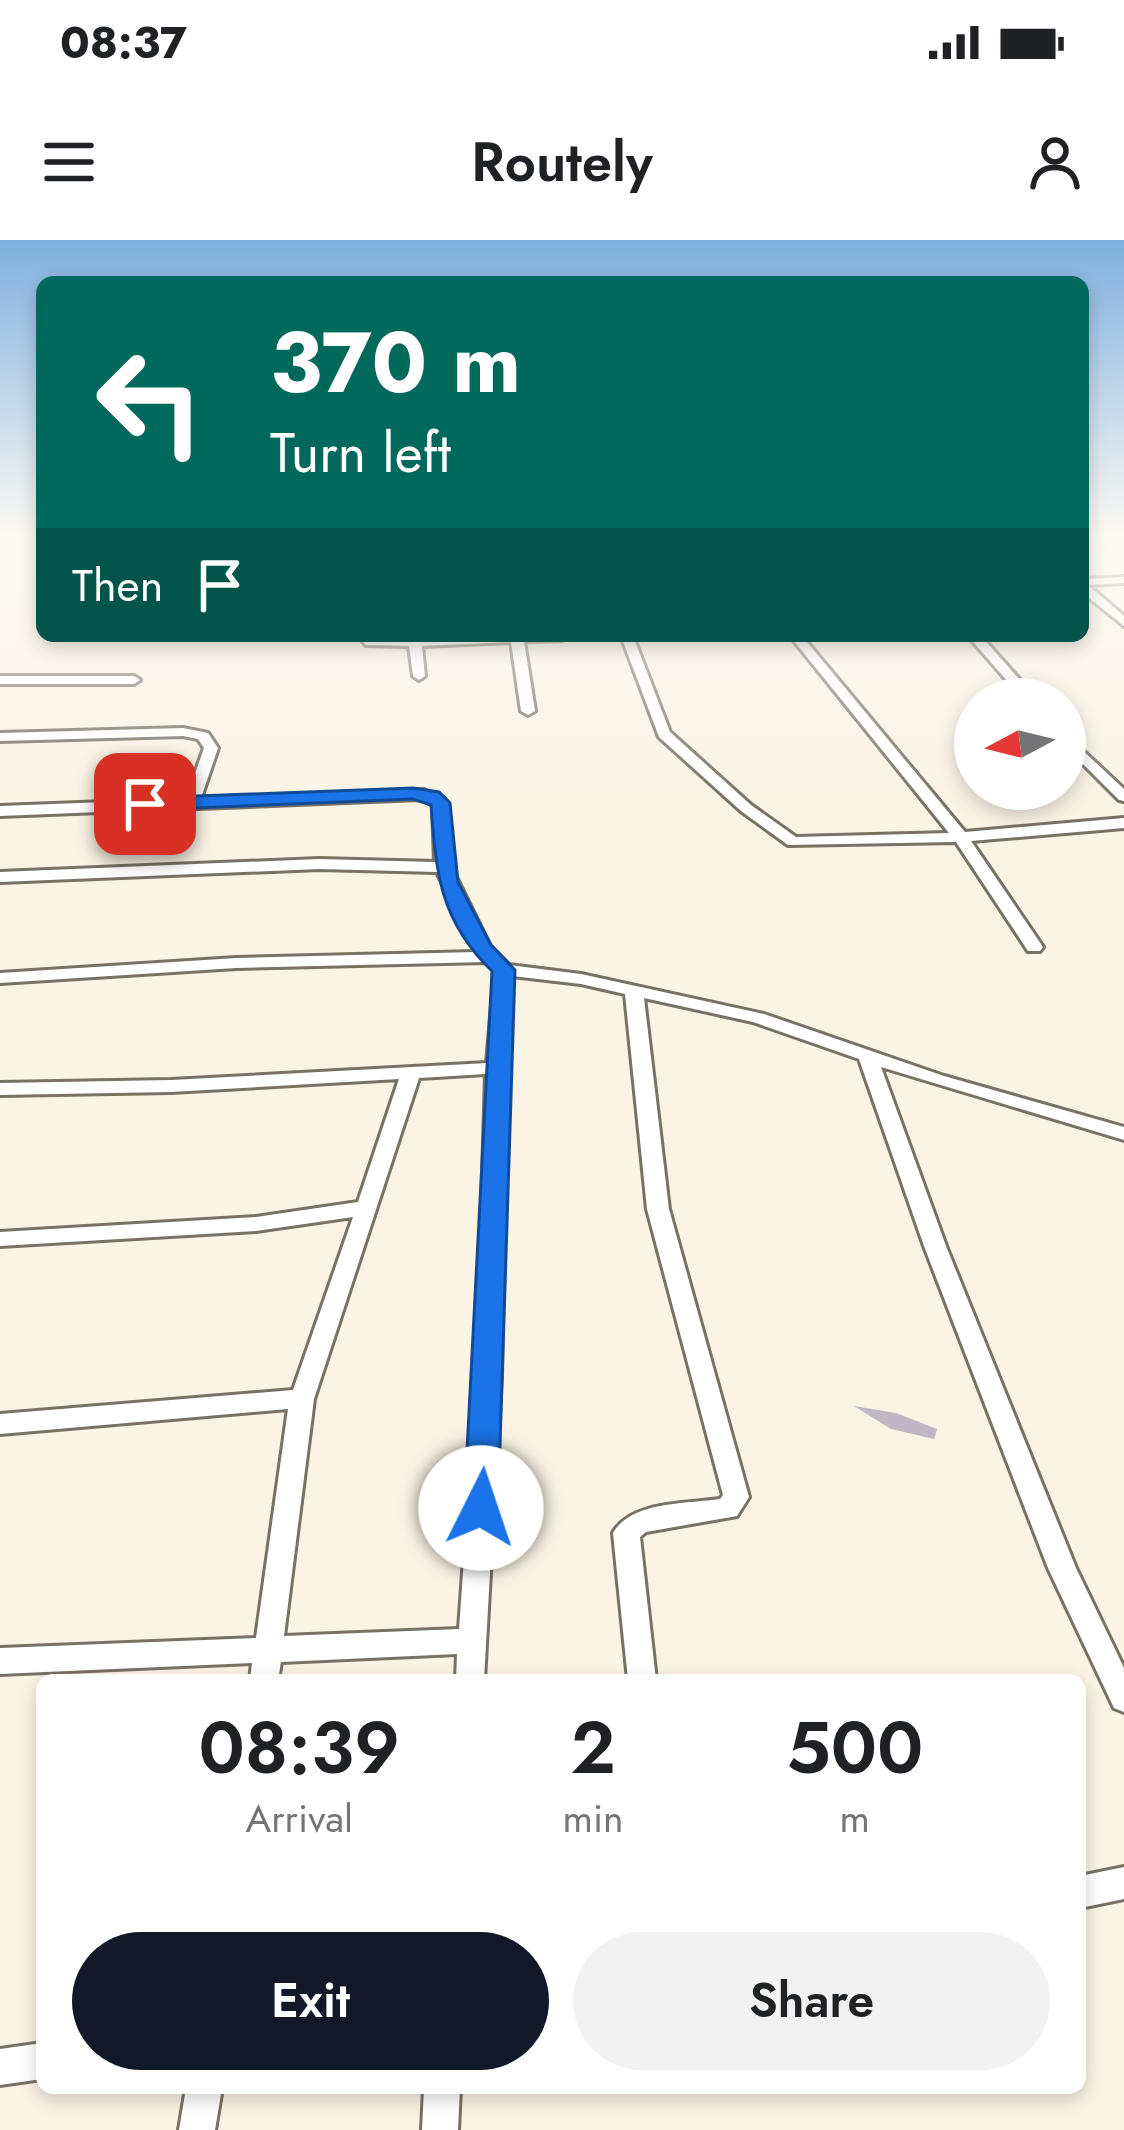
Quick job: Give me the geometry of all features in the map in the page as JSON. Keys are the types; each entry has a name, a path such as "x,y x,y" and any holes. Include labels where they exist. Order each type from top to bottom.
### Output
{"street":[{"path":"372,642 415,642 419,676"},
{"path":"518,642 528,711"},
{"path":"629,642 664,734 787,838 812,844 1124,823"},
{"path":"801,642 962,837 1034,947"},
{"path":"979,642 1011,678"},
{"path":"0,680 134,680"},
{"path":"0,737 183,732 203,736 211,748 192,802"},
{"path":"1086,759 1124,797"},
{"path":"0,811 432,796 440,803 443,867 496,963 489,1376 470,1674"},
{"path":"0,877 319,864 443,867"},
{"path":"0,978 236,963 496,963 758,1018 868,1057 1124,1134"},
{"path":"634,990 658,1209 736,1497 728,1508 639,1522 626,1533 642,1674"},
{"path":"868,1057 935,1246 1062,1568 1124,1699"},
{"path":"0,1089 170,1086 496,1068"},
{"path":"265,1674 302,1399 411,1072"},
{"path":"0,1239 256,1224 367,1208"},
{"path":"0,1424 302,1399"},
{"path":"0,1661 473,1641"},
{"path":"1086,1891 1124,1883"},
{"path":"0,2067 36,2062"},
{"path":"196,2130 203,2094"},
{"path":"440,2130 442,2094"}],"building":[{"path":"854,1406 896,1413 937,1429 934,1439 891,1429"}],"route":[{"path":"145,804 413,794 432,796 440,803 447,882 482,948 504,970 496,1068 481,1508"}]}
